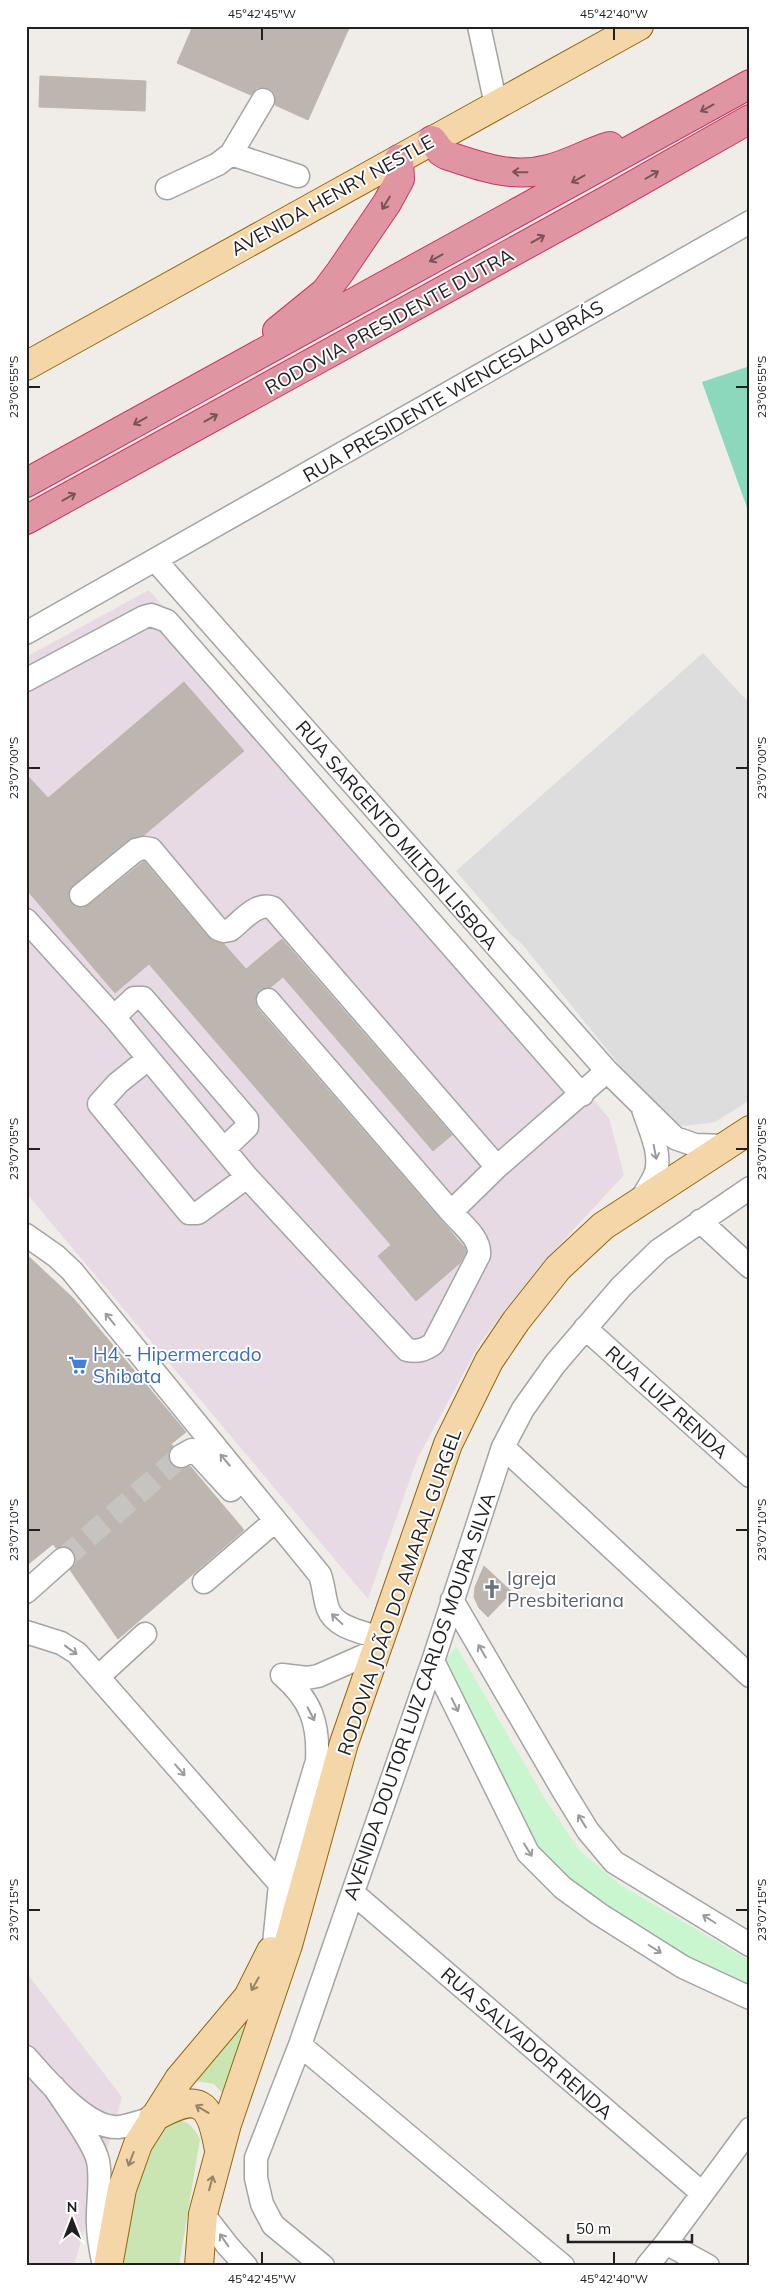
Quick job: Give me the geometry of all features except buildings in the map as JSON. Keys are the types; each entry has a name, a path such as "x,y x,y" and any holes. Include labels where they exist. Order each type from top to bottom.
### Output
{"highway":[{"name":"RODOVIA PRESIDENTE DUTRA","path":"26,483 750,84"},
{"name":"RODOVIA PRESIDENTE DUTRA","path":"26,520 601,204 750,119"},
{"path":"432,140 441,152 446,155 488,169 524,173 550,169 595,150 651,138"},
{"path":"214,381 325,292 387,203 400,179 399,159"}],"main road":[{"name":"AVENIDA HENRY NESTLE","path":"26,366 633,28"},
{"name":"RODOVIA JOÃO DO AMARAL GURGEL","path":"199,2266 204,2214 220,2152 308,1878 344,1743 448,1444 489,1360 516,1320 558,1268 603,1226 750,1130"},
{"name":"RODOVIA JOÃO DO AMARAL GURGEL","path":"106,2266 122,2189 131,2158 153,2118 199,2053 248,1997 308,1878"},
{"path":"153,2118 176,2105 190,2103 199,2106 209,2112 214,2123 220,2152"}],"street":[{"path":"479,26 496,105"},
{"path":"167,188 218,164 231,154 263,100"},
{"path":"231,154 298,176"},
{"name":"RUA PRESIDENTE WENCESLAU BRÁS","path":"26,633 156,561 750,222"},
{"name":"RUA SARGENTO MILTON LISBOA","path":"156,561 607,1070 680,1141 726,1146"},
{"path":"26,680 151,615 167,621 582,1095"},
{"path":"81,895 136,850 144,848 152,849 218,929 230,930 260,907 267,905 273,908 497,1167"},
{"path":"26,920 114,1017 247,1177 407,1350 416,1352 424,1350 433,1344 479,1255 480,1248 477,1241 268,1000"},
{"path":"114,1017 134,998 143,998 247,1119 247,1127 224,1150"},
{"path":"148,1059 118,1083 99,1104 182,1205 189,1212 198,1213 247,1177"},
{"path":"451,1212 497,1167 582,1095 607,1070"},
{"path":"636,1206 655,1175 657,1164 656,1152 642,1105"},
{"name":"AVENIDA DOUTOR LUIZ CARLOS MOURA SILVA","path":"323,2266 273,2224 262,2204 256,2178 256,2158 300,2045 433,1661 503,1447 523,1409 555,1364 621,1286 659,1250 750,1188"},
{"path":"700,1221 750,1267"},
{"path":"26,1235 56,1256 72,1272 271,1525 302,1574"},
{"name":"RUA LUIZ RENDA","path":"585,1328 750,1476"},
{"path":"503,1447 750,1676"},
{"path":"181,1456 192,1450 196,1452 320,1575 324,1585 328,1609 332,1616 339,1623 379,1644"},
{"path":"204,1582 271,1525"},
{"path":"32,1587 63,1559"},
{"path":"452,1600 588,1831 614,1862 750,1945"},
{"path":"26,1632 70,1648 98,1677 280,1884"},
{"path":"98,1677 145,1634"},
{"path":"274,1944 280,1884 317,1761 318,1743 316,1725 298,1690 282,1676 307,1678 318,1676 379,1644"},
{"path":"433,1661 528,1853 563,1888 599,1914 683,1967 750,1998"},
{"name":"RUA SALVADOR RENDA","path":"352,1893 702,2193"},
{"path":"300,2045 563,2266"},
{"path":"26,2057 54,2088 83,2113 100,2123 118,2127 153,2118"},
{"path":"54,2088 90,2143 98,2160 99,2244 106,2266"},
{"path":"646,2266 666,2243 750,2128"},
{"path":"204,2214 246,2266"},
{"path":"666,2243 708,2266"}],"shaded area":[{"path":"149,590 609,1118 624,1175 539,1267 480,1343 417,1459 368,1599 26,1193 26,657"},
{"path":"703,653 750,704 750,1100 715,1122 683,1126 658,1113 522,944 510,934 456,871"},
{"path":"26,1972 122,2097 74,2266 26,2266"}],"green space":[{"path":"750,366 750,516 702,382"},
{"path":"456,1646 545,1799 579,1850 619,1884 750,1961 750,1990 687,1963 565,1882 533,1842 442,1665"},
{"path":"257,1996 225,2096 214,2084 189,2080"},
{"path":"174,2120 183,2121 190,2125 200,2139 179,2266 122,2266 127,2222 137,2178 154,2142 167,2125"}],"tunnel":[{"path":"63,1559 181,1456"}],"place":[{"name":"H4 - Hipermercado Shibata","path":"78,1365"},
{"name":"Igreja Presbiteriana","path":"492,1589"}]}
